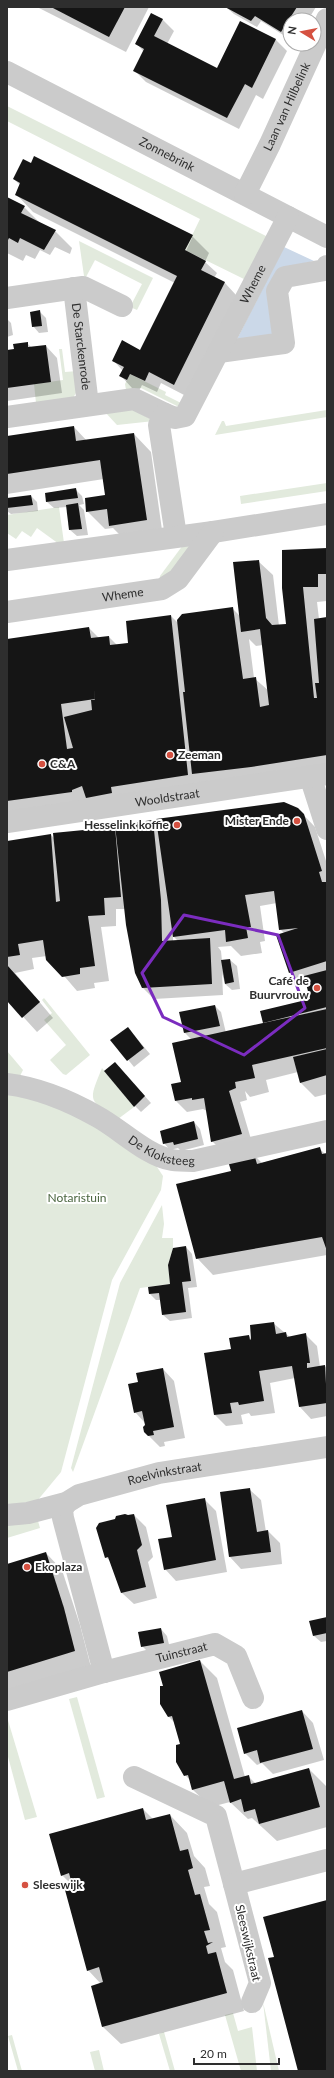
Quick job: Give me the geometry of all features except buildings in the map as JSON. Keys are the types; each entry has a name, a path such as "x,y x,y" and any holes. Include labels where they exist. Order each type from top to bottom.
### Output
{"street":[{"name":"Laan van Hilbelink","path":"245,194 270,144 327,19"},
{"name":"Zonnebrink","path":"7,72 327,237"},
{"name":"Wheme","path":"158,410 175,418 185,416 288,217"},
{"name":"Wheme","path":"219,352 284,343 277,291 285,276 325,270 327,266"},
{"name":"De Starckenrode","path":"7,298 83,287 122,306"},
{"name":"De Starckenrode","path":"74,288 88,405"},
{"path":"7,417 134,399 158,410 176,536"},
{"path":"7,560 213,532 327,514"},
{"name":"Wheme","path":"7,612 162,589 178,579 213,532"},
{"path":"318,775 327,829"},
{"name":"Wooldstraat","path":"7,822 318,775"},
{"name":"De Kloksteeg","path":"7,1084 32,1089 64,1100 98,1117 149,1151 171,1160 193,1161 327,1131"},
{"name":"Roelvinkstraat","path":"7,1515 28,1513 66,1503 79,1495 159,1473 327,1447"},
{"path":"66,1503 62,1510 62,1518 104,1672"},
{"name":"Tuinstraat","path":"7,1700 104,1672 214,1644 236,1656 253,1698"},
{"name":"Sleeswijkstraat","path":"134,1777 216,1816 260,1983 252,2002"},
{"path":"234,1884 327,1860"}],"highlighted area":[{"path":"184,915 278,935 305,1008 244,1055 163,1017 142,973"}],"green space":[{"path":"7,106 270,238 248,281 185,250 200,219 7,121"},
{"path":"79,241 153,278 137,310 130,307 142,284 95,260 86,277 84,276"},
{"path":"59,349 62,349 65,372 78,371 80,386 73,398 36,403 34,384 63,380"},
{"path":"130,374 166,392 165,395 185,405 183,409 141,388 126,390 125,384"},
{"path":"130,408 154,421 117,425 105,412"},
{"path":"327,410 327,417 215,435 222,421 224,421 226,426"},
{"path":"327,483 327,491 241,504 240,496"},
{"path":"59,507 64,543 59,544 37,528 31,537 22,531 16,539 7,533 7,515"},
{"path":"186,541 192,542 172,575 160,580 160,576"},
{"path":"44,998 90,1055 66,1075 63,1074 50,1060 66,1045 44,1020 52,1013 42,1000"},
{"path":"7,1051 23,1070 20,1076 7,1075"},
{"path":"102,1068 134,1107 118,1119 101,1108 94,1099 94,1088"},
{"name":"Notaristuin","path":"7,1093 35,1099 81,1117 155,1164 163,1176 161,1190 112,1280 61,1472 37,1501 7,1505"},
{"path":"162,1205 164,1224 162,1238 173,1238 173,1248 168,1265 170,1284 140,1288 73,1472 71,1468 120,1283"},
{"path":"38,1521 40,1528 7,1538 7,1525"},
{"path":"77,1697 105,1797 97,1799 69,1699"},
{"path":"7,1717 37,1817 25,1820 7,1753"},
{"path":"263,2002 279,2071 271,2071"},
{"path":"233,2013 238,2031 252,2027 257,2071 241,2071 225,2015"},
{"path":"164,2032 175,2071 170,2071 159,2034"},
{"path":"12,2035 22,2071 18,2071 8,2036"},
{"path":"99,2050 104,2071 95,2071 90,2052"}],"water":[{"path":"284,247 314,261 280,269 277,337 237,339"}],"place":[{"name":"Zeeman","path":"170,755"},
{"name":"C&A","path":"42,764"},
{"name":"Mister Ende","path":"297,821"},
{"name":"Hesselink koffie","path":"177,825"},
{"name":"Café de Buurvrouw","path":"317,988"},
{"name":"Ekoplaza","path":"27,1567"},
{"name":"Sleeswijk","path":"25,1885"}]}
